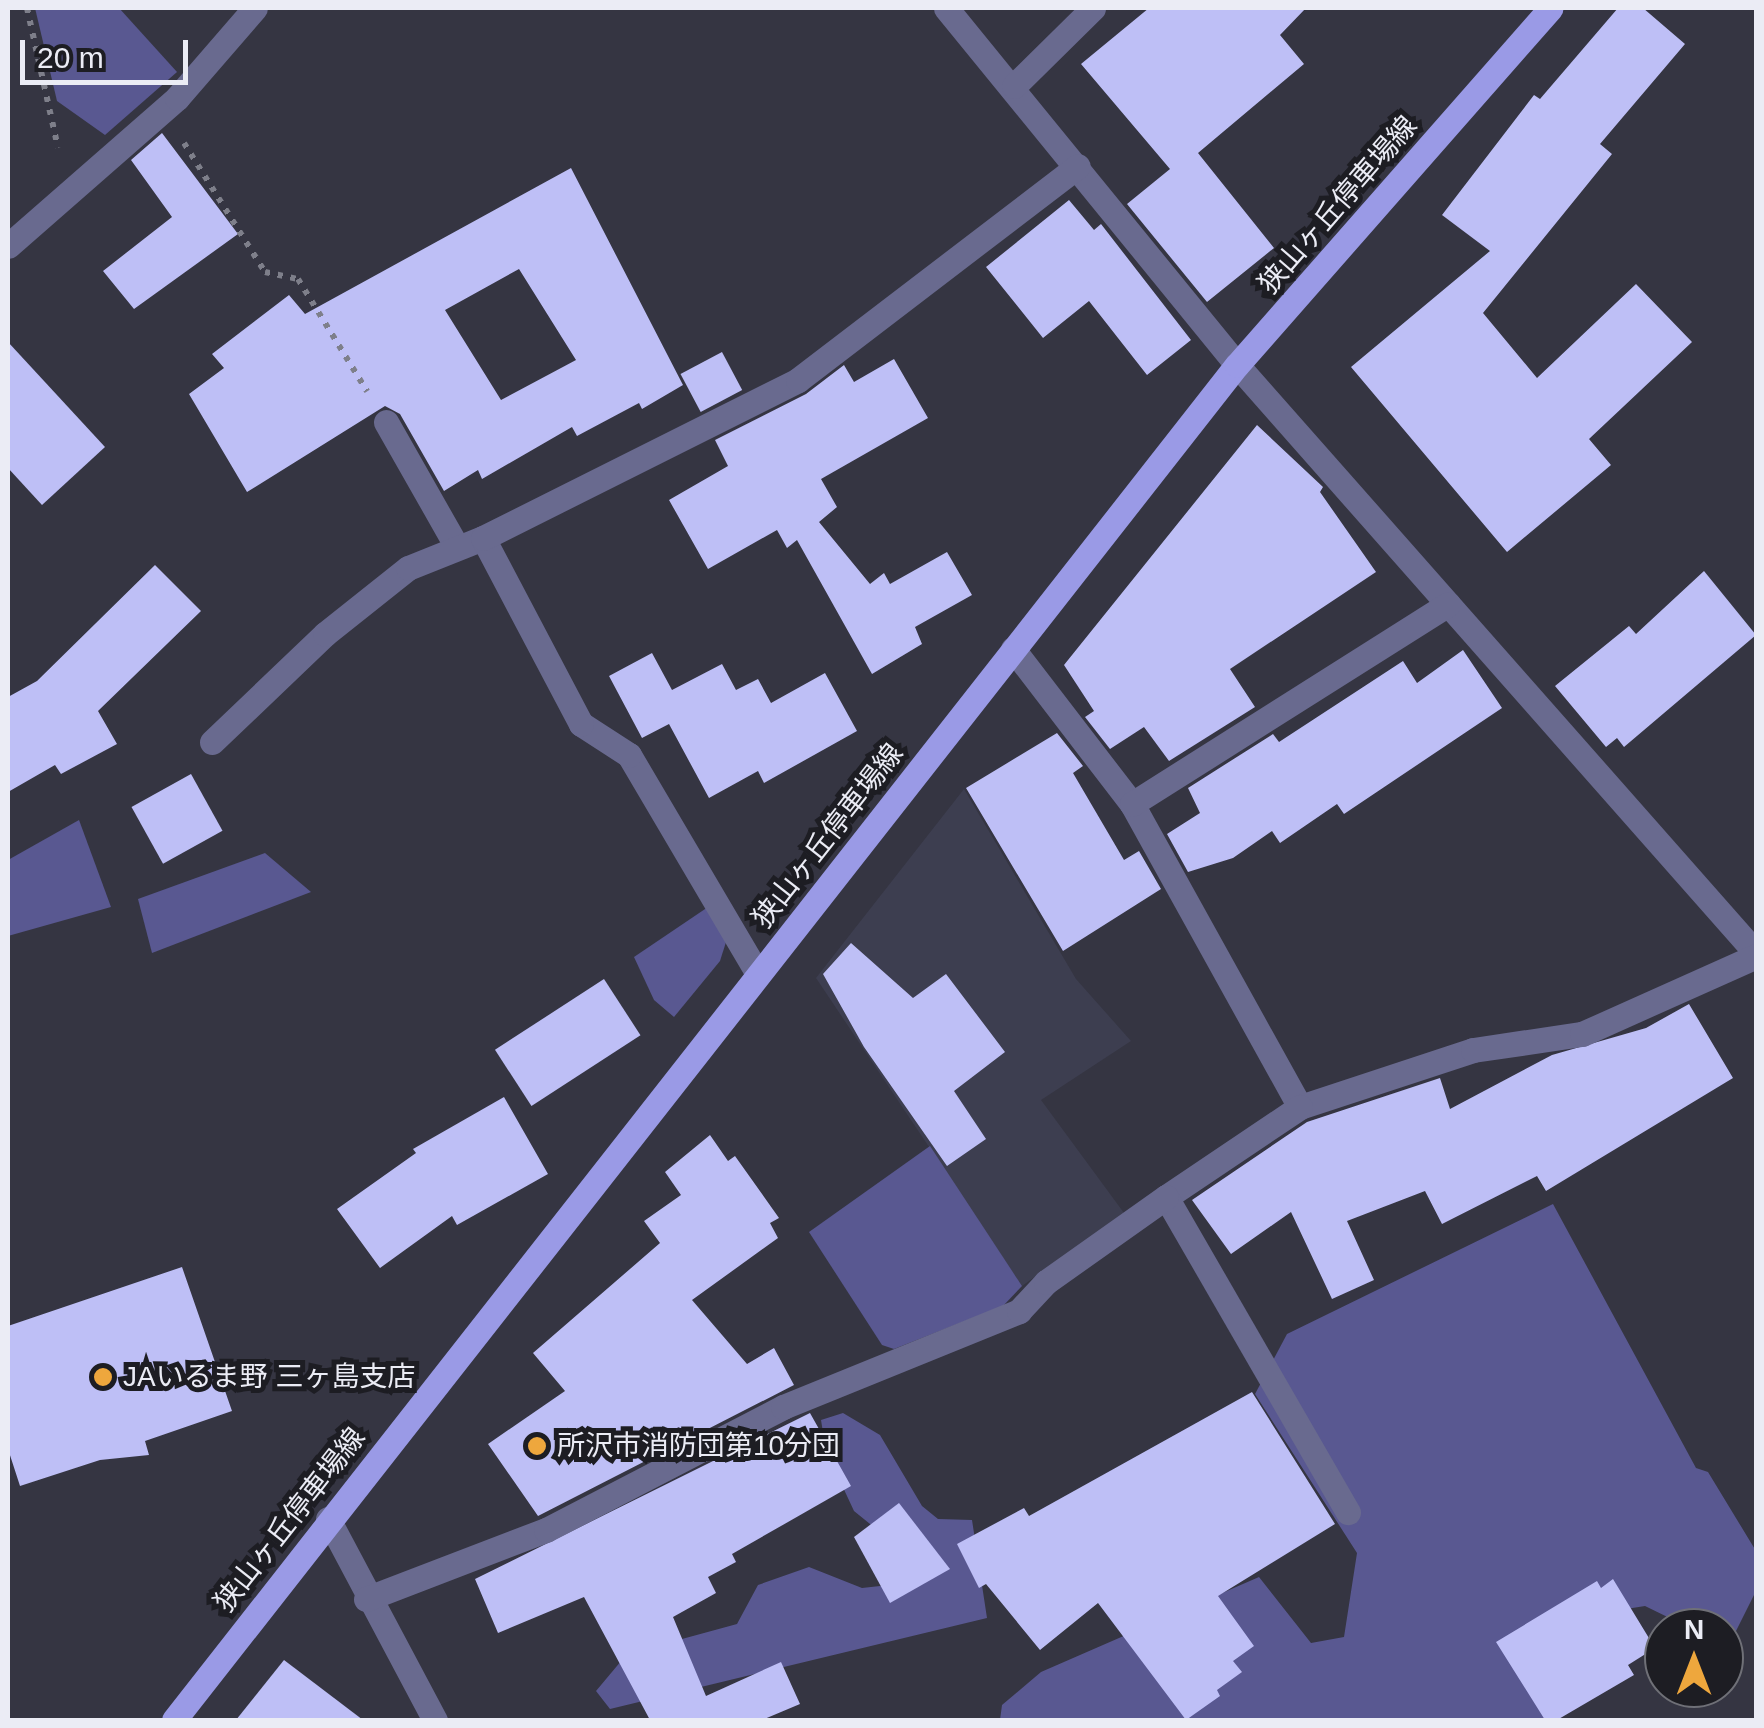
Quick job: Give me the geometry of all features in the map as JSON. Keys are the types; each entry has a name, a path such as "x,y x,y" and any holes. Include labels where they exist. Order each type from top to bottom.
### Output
{"main road":[{"name":"狭山ヶ丘停車場線","path":"174,1720 1237,366 1551,8"}],"street":[{"path":"8,246 164,110 255,8"},
{"path":"366,1599 546,1530 783,1407 1019,1310 1046,1282 1300,1106 1474,1050 1582,1034 1756,954 1237,366 1014,86 946,8"},
{"path":"1014,86 1093,8"},
{"path":"212,742 325,634 408,568 483,538 798,380 1078,166"},
{"path":"386,422 457,547"},
{"path":"483,538 581,724 629,755 758,974"},
{"path":"1132,804 1448,604"},
{"path":"1013,649 1132,804 1300,1106"},
{"path":"1166,1197 1348,1512"},
{"path":"328,1519 366,1599 435,1720"}],"path":[{"path":"27,8 68,197"},
{"path":"164,110 265,272 298,280 386,422"}],"shaded area":[{"path":"35,8 119,8 177,72 105,135 57,101"},
{"path":"964,789 1076,979 1131,1041 1041,1100 1124,1213 1022,1286 816,978"},
{"path":"79,820 111,907 8,936 8,860"},
{"path":"265,853 311,892 152,953 138,899"},
{"path":"711,905 726,942 720,961 674,1017 654,1000 634,957"},
{"path":"930,1146 1022,1286 1003,1306 894,1349 882,1345 809,1232"},
{"path":"1553,1204 1696,1468 1708,1472 1756,1551 1756,1591 1744,1615 1744,1608 1645,1606 1538,1623 1519,1658 1555,1720 1000,1720 1002,1705 1041,1672 1259,1577 1311,1643 1344,1637 1357,1553 1255,1394 1287,1334"},
{"path":"843,1413 880,1435 922,1506 938,1519 972,1520 987,1618 610,1709 596,1691 627,1654 737,1624 758,1585 809,1567 862,1588 898,1584 896,1545 854,1511 826,1451 821,1420"}],"building":[{"path":"1149,8 1306,8 1280,35 1304,64 1198,153 1274,248 1207,302 1127,204 1170,169 1081,64"},
{"path":"1618,8 1643,8 1685,44 1600,144 1612,154 1483,313 1537,378 1636,284 1692,342 1589,439 1611,465 1507,552 1351,367 1490,251 1442,215 1534,95 1540,99"},
{"path":"162,133 238,234 134,309 103,271 172,217 131,160"},
{"path":"571,168 683,385 642,409 639,403 577,436 572,427 482,479 478,470 444,491 400,414 385,406 247,492 189,394 224,368 212,354 289,295 305,314","holes":["519,269 576,360 501,400 445,310"]},
{"path":"1069,200 1094,230 1101,224 1191,340 1147,375 1089,301 1043,338 986,267"},
{"path":"8,342 105,447 42,505 8,468"},
{"path":"722,352 742,390 701,412 681,374"},
{"path":"894,359 928,418 821,479 837,507 819,522 870,584 884,573 890,584 947,552 972,595 915,627 922,644 872,674 797,540 787,548 777,530 708,569 669,500 728,466 715,440 806,394 844,365 854,382"},
{"path":"1257,425 1323,487 1320,492 1376,572 1230,669 1255,707 1169,761 1144,727 1110,749 1085,717 1094,711 1064,665"},
{"path":"155,565 201,611 98,711 117,744 61,774 55,765 8,792 8,697 37,681"},
{"path":"1704,571 1756,635 1624,747 1617,738 1606,747 1555,686 1629,626 1636,634"},
{"path":"1463,650 1502,708 1344,814 1337,804 1280,843 1272,831 1233,858 1188,872 1167,834 1200,813 1188,788 1273,734 1279,742 1403,661 1417,683"},
{"path":"652,653 672,690 722,664 736,690 758,679 771,703 825,673 857,731 764,783 758,771 709,798 669,724 642,738 609,676"},
{"path":"1057,733 1083,766 1073,773 1124,860 1139,851 1161,889 1063,951 966,788"},
{"path":"191,774 223,831 163,864 132,807"},
{"path":"851,943 913,998 946,974 1005,1052 954,1091 986,1139 947,1166 864,1047 823,974"},
{"path":"604,979 640,1035 531,1106 495,1050"},
{"path":"1689,1004 1733,1078 1546,1191 1537,1176 1442,1224 1425,1191 1347,1221 1374,1280 1332,1299 1291,1212 1231,1254 1192,1200 1307,1122 1440,1078 1450,1109 1552,1055 1646,1028"},
{"path":"504,1097 548,1174 457,1225 452,1216 380,1268 337,1209 416,1153 413,1149"},
{"path":"710,1135 728,1161 735,1156 779,1218 770,1223 778,1238 692,1300 747,1364 774,1348 794,1385 538,1516 488,1444 565,1391 533,1353 660,1243 644,1221 681,1195 665,1172"},
{"path":"182,1267 232,1411 145,1441 149,1455 100,1460 20,1486 8,1449 8,1326"},
{"path":"1252,1392 1335,1524 1218,1596 1254,1646 1233,1661 1242,1672 1217,1690 1220,1696 1186,1720 1098,1603 1040,1650 986,1584 979,1588 957,1544 1024,1508 1029,1516"},
{"path":"810,1413 851,1486 732,1554 736,1562 708,1577 716,1593 673,1617 706,1696 781,1662 800,1704 762,1720 650,1720 584,1597 498,1633 475,1579"},
{"path":"899,1503 950,1569 890,1603 854,1537"},
{"path":"1613,1579 1644,1630 1644,1655 1628,1665 1634,1675 1557,1720 1545,1720 1496,1642 1597,1581 1601,1588"},
{"path":"284,1660 363,1720 236,1720"}],"place":[{"name":"JAいるま野 三ヶ島支店","path":"103,1377"},
{"name":"所沢市消防団第10分団","path":"537,1446"}]}
